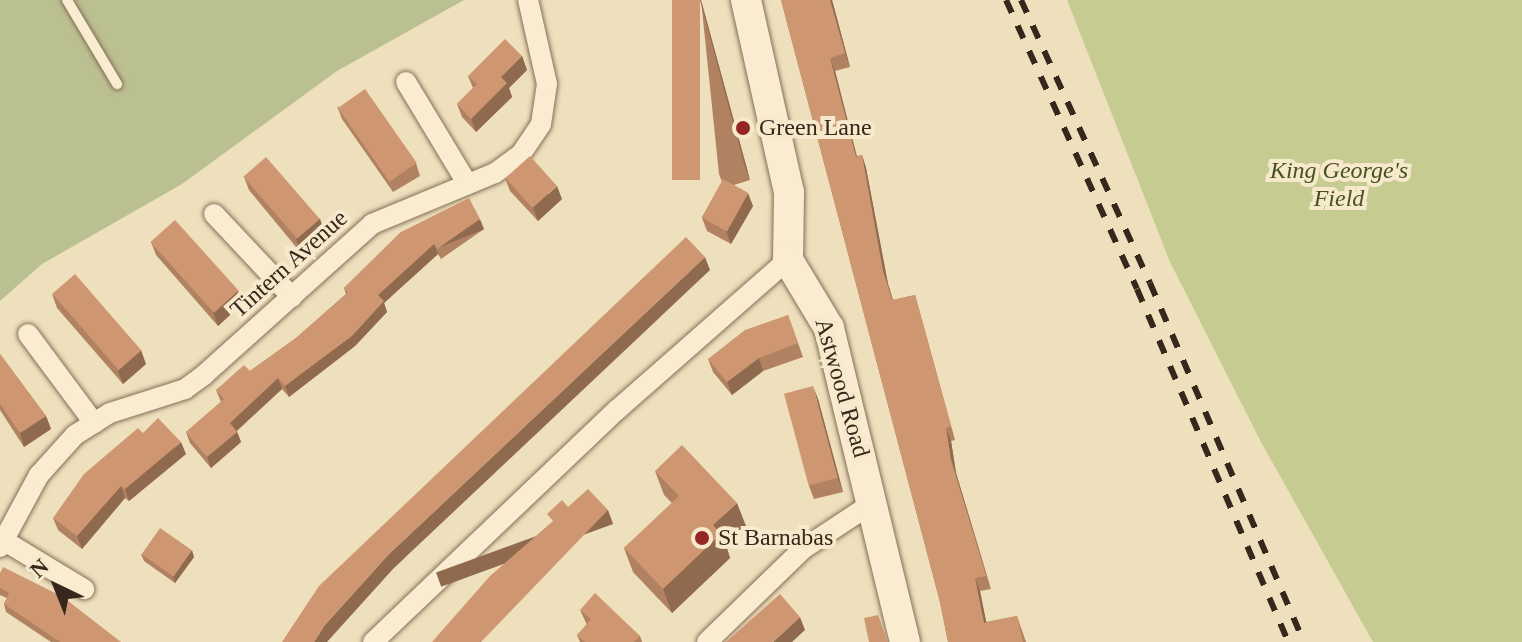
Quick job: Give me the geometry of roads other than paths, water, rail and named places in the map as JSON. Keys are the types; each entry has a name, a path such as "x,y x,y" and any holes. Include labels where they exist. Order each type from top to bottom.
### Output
{"main road":[{"path":"746,0 789,192 788,260"},
{"name":"Astwood Road","path":"788,260 829,328 874,502 905,642"}],"street":[{"name":"Tintern Avenue","path":"2,544 55,453 94,423 185,389 372,224 495,173 521,154 541,124 546,64 528,0"},
{"path":"406,82 467,183"},
{"path":"214,214 292,297"},
{"path":"373,642 617,410 788,260"},
{"path":"28,334 94,423"},
{"path":"707,642 803,549 874,502"},
{"path":"2,544 84,589"}],"lane":[{"path":"67,0 117,84"}],"railway":[{"path":"1006,0 1137,289 1288,642"},
{"path":"1021,0 1150,283 1304,642"}],"place":[{"name":"Green Lane","path":"743,128"},
{"name":"St Barnabas","path":"702,538"}],"park label":[{"name":"King George's Field","path":"1339,185"}]}
